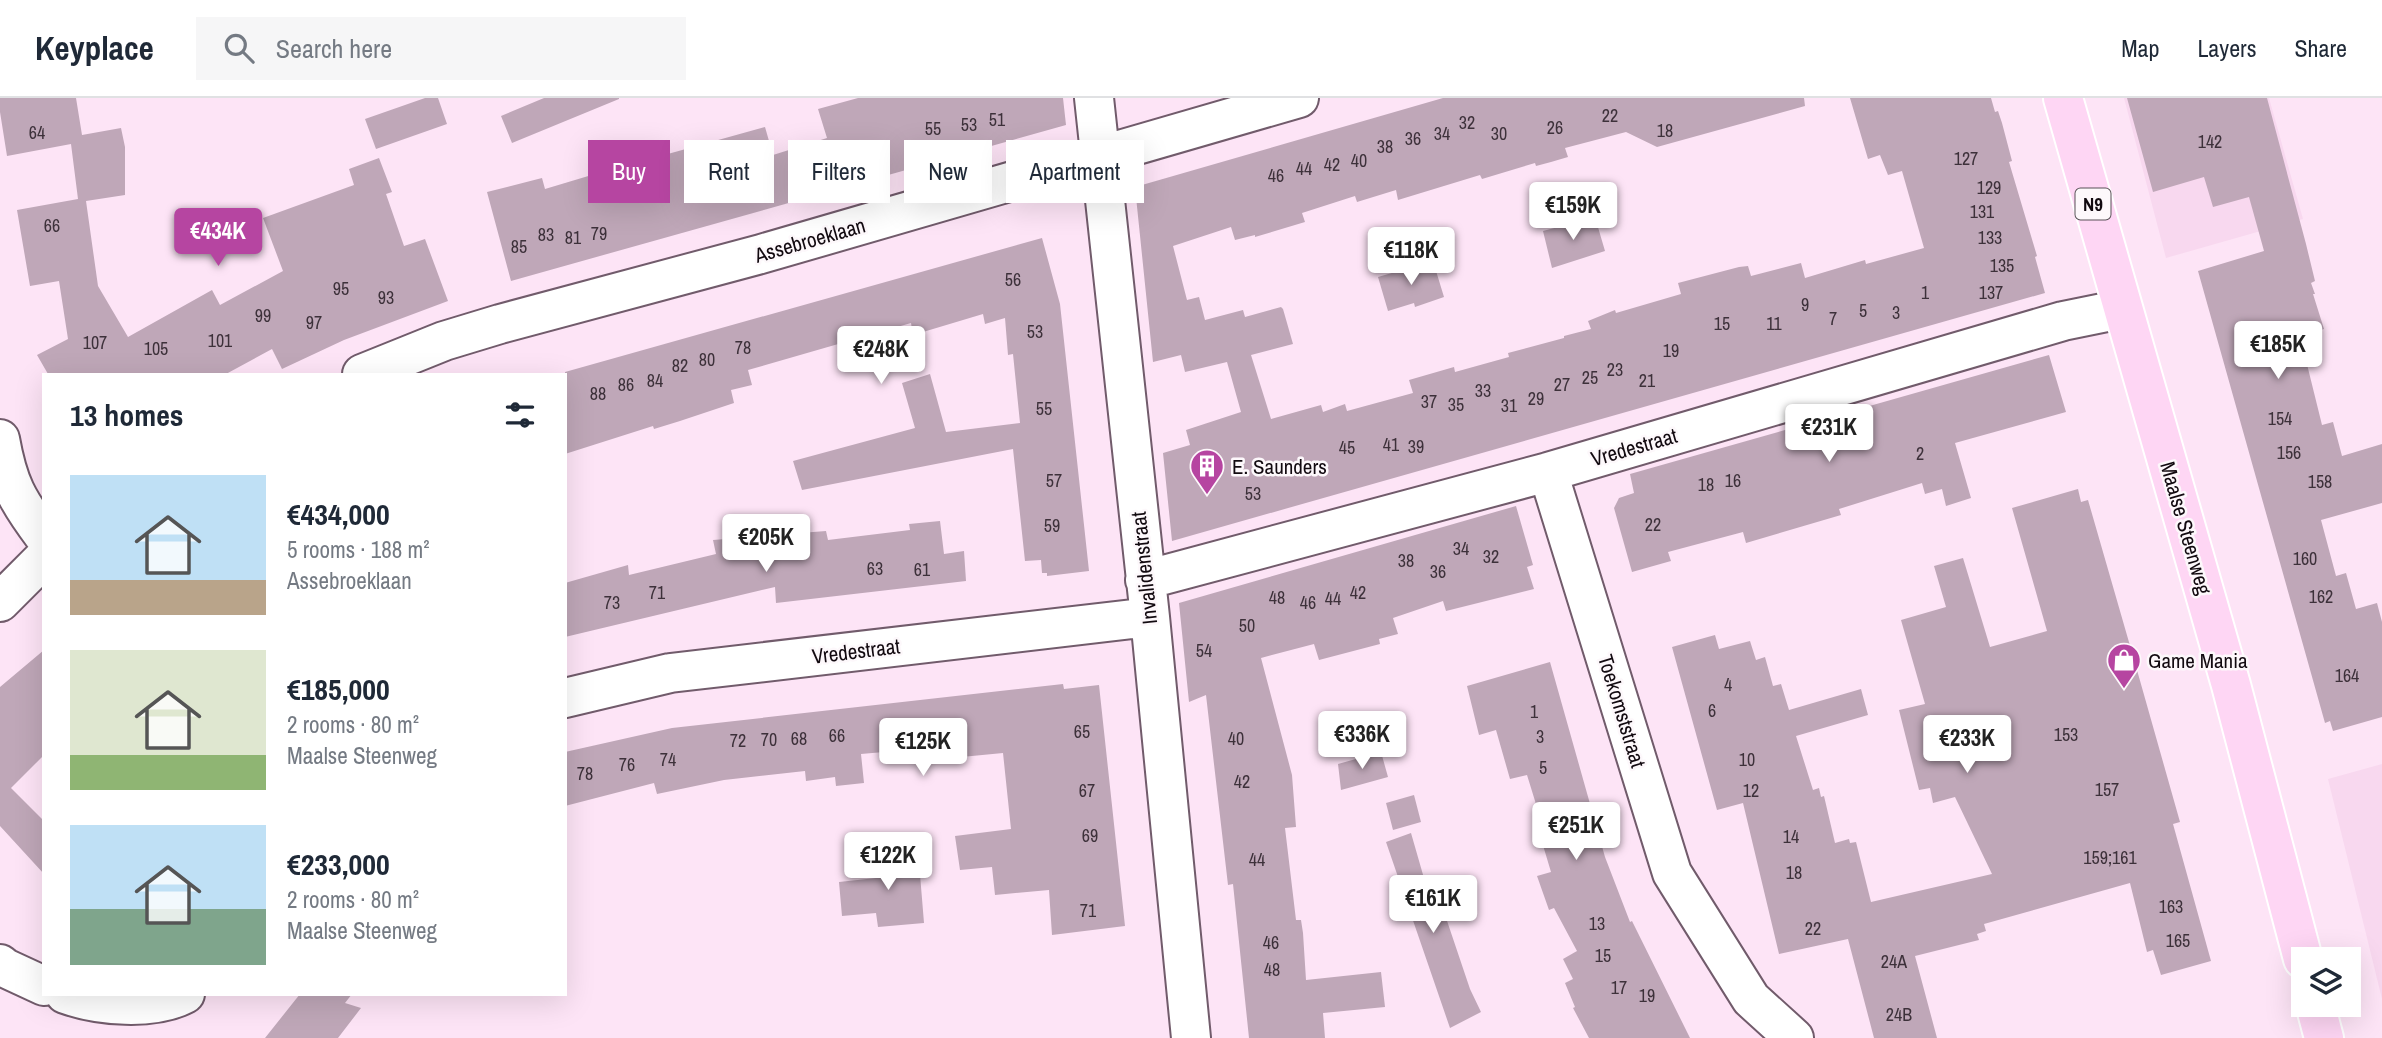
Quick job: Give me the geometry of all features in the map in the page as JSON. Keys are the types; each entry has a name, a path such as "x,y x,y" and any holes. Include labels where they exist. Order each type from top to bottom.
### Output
{"main road":[{"name":"Maalse Steenweg","path":"2063,98 2231,684 2300,947"},
{"path":"2318,1017 2324,1038"}],"street":[{"name":"Invalidenstraat","path":"1094,98 1099,140"},
{"name":"Assebroeklaan","path":"1144,142 1299,98"},
{"name":"Assebroeklaan","path":"364,373 444,341 500,324 742,259 1006,182"},
{"name":"Invalidenstraat","path":"1106,203 1191,1038"},
{"name":"Vredestraat","path":"1145,580 1548,472 2063,321 2122,309"},
{"path":"0,439 5,471 20,503 42,533"},
{"name":"Toekomststraat","path":"1548,472 1672,873 1751,999 1794,1038"},
{"path":"0,602 42,560"},
{"name":"Vredestraat","path":"567,698 670,673 1150,617"},
{"path":"0,964 42,985"},
{"path":"73,996 107,1004 145,1004 177,996"}],"shaded area":[{"path":"2124,98 2269,98 2303,219 2166,258"},
{"path":"2382,764 2382,999 2328,779"}],"building":[{"path":"0,98 76,98 82,135 121,128 125,147 125,195 86,201 98,286 128,337 212,290 220,305 283,271 263,218 354,185 349,169 379,158 392,192 386,194 404,246 425,239 448,301 344,340 282,369 272,349 228,373 47,373 37,355 68,339 59,281 30,286 17,210 78,199 71,144 7,156"},
{"path":"425,98 438,98 447,124 376,149 365,119"},
{"path":"544,98 619,99 512,143 501,116"},
{"path":"858,98 1063,98 1066,125 992,146 992,140 904,140 904,171 890,174 890,140 821,140 827,138 818,109"},
{"path":"1443,98 1804,98 1805,106 1657,147 1626,132 1565,148 1568,157 1536,166 1535,163 1482,179 1480,175 1398,200 1396,190 1357,202 1355,196 1302,213 1305,222 1255,237 1235,240 1231,227 1173,246 1187,300 1199,297 1205,320 1243,310 1245,317 1281,307 1283,309 1293,344 1251,355 1271,419 1321,405 1323,412 1345,404 1347,411 1413,393 1409,380 1454,367 1455,372 1509,357 1508,353 1591,329 1588,321 1615,310 1616,313 1681,294 1678,283 1739,267 1748,266 1751,276 1801,263 1805,278 1865,260 1866,264 1924,248 1902,171 1888,175 1880,155 1868,159 1850,98 1991,98 2002,123 2012,161 2009,162 2045,293 1172,541 1163,453 1190,445 1186,430 1241,412 1227,362 1185,372 1181,355 1153,362 1137,203 1144,203 1144,184"},
{"path":"2127,98 2267,98 2306,244 2315,281 2311,283 2313,294 2324,329 2300,336 2322,425 2333,422 2342,456 2382,444 2382,503 2321,520 2336,576 2346,573 2356,609 2377,603 2382,622 2382,717 2333,731 2330,721 2325,723 2198,271 2264,251 2249,197 2213,207 2204,177 2153,192"},
{"path":"765,127 769,140 718,140"},
{"path":"684,150 684,203 774,203 774,155 788,150 788,203 511,281 487,192 542,178 545,189 588,176 588,203 670,203 670,153"},
{"path":"1595,217 1605,251 1552,268 1543,231"},
{"path":"1042,238 1060,304 1089,571 1047,576 1047,573 1042,573 1041,560 1025,561 1013,449 802,490 793,461 915,428 902,383 930,374 946,432 1020,423 1013,354 1008,355 1005,318 985,324 983,314 913,335 911,323 748,370 752,385 731,390 734,403 567,453 565,372"},
{"path":"1433,261 1444,297 1415,307 1414,303 1388,311 1378,277"},
{"path":"2049,355 2066,412 1955,443 1971,498 1946,506 1942,489 1925,494 1922,483 1839,509 1841,515 1746,543 1743,532 1668,552 1671,561 1632,572 1614,508 1619,498 1634,493 1630,474"},
{"path":"2078,489 2081,502 2088,500 2180,822 2173,824 2211,961 2161,975 2153,950 2147,952 2130,883 1984,924 1986,931 1977,934 1979,940 1915,956 1937,1038 1874,1038 1848,939 1779,954 1743,803 1717,810 1672,647 1715,635 1719,649 1750,641 1756,660 1765,657 1773,686 1781,684 1789,710 1861,689 1868,715 1796,736 1813,790 1819,788 1821,797 1824,796 1835,843 1849,839 1850,843 1856,842 1871,902 1992,874 1955,797 1933,803 1930,788 1919,790 1899,710 1925,704 1901,620 1946,607 1934,566 1963,558 1990,647 2047,631 2012,508"},
{"path":"1516,506 1533,565 1527,567 1534,589 1446,611 1443,601 1393,618 1398,634 1379,639 1380,644 1319,660 1314,644 1261,658 1292,775 1296,827 1285,828 1296,920 1301,920 1303,933 1306,980 1381,972 1385,1007 1323,1013 1325,1038 1249,1038 1233,884 1228,885 1206,695 1189,702 1179,603"},
{"path":"940,521 944,554 964,551 966,581 776,603 775,587 567,637 567,582 628,565 629,575 716,554 713,540 826,531 828,540 910,530 909,524"},
{"path":"42,652 42,757 11,788 42,819 42,872 0,826 0,687"},
{"path":"1550,662 1605,857 1630,922 1632,921 1690,1038 1589,1038 1573,1008 1575,1007 1565,983 1573,979 1563,959 1577,951 1554,908 1549,910 1537,876 1551,872 1539,832 1544,830 1527,775 1510,779 1496,730 1479,735 1467,686"},
{"path":"1063,684 1064,689 1099,685 1125,926 1052,935 1049,890 995,895 992,867 960,870 955,836 1011,829 1003,753 920,761 918,749 861,754 864,783 836,786 835,777 806,781 805,771 724,780 657,794 654,783 567,805 567,752 672,728"},
{"path":"1381,752 1388,777 1341,790 1338,764"},
{"path":"1414,795 1421,822 1393,830 1386,803"},
{"path":"1411,833 1432,906 1441,903 1470,989 1481,1012 1450,1028 1386,842"},
{"path":"918,850 924,923 878,927 876,913 842,916 839,882 885,877 882,854"},
{"path":"298,996 350,996 345,1003 361,1008 338,1038 265,1038"}],"place":[{"name":"E. Saunders","path":"1207,496"},
{"name":"Game Mania","path":"2124,690"}]}
